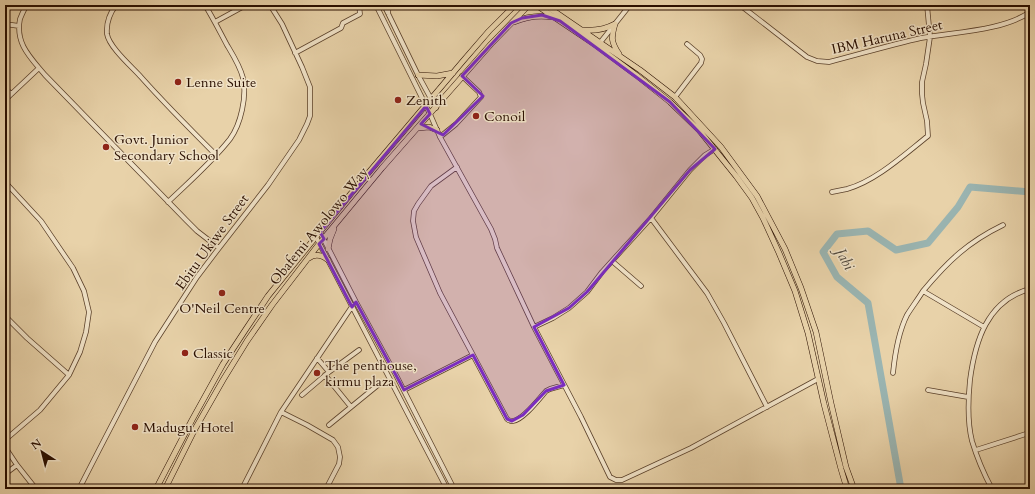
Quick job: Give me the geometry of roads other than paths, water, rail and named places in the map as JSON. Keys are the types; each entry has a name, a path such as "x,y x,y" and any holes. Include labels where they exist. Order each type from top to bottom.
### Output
{"main road":[{"name":"Obafemi Awolowo Way","path":"156,489 192,420 234,347 268,296 453,73 485,36 515,5"},
{"name":"Obafemi Awolowo Way","path":"165,489 207,408 233,363 272,304 382,168 436,108 462,76 528,5"},
{"path":"536,5 582,30 670,102 699,130 761,209 785,249 801,288 816,332 846,467 854,489"},
{"path":"545,5 556,15 598,44 620,56 640,70 675,97 721,147 757,196 795,291 808,334 818,380 847,489"},
{"path":"552,5 556,15"},
{"path":"511,23 522,18 556,15"},
{"path":"582,30 607,29 614,24"},
{"path":"614,24 612,36 613,43 620,56"},
{"path":"418,75 437,76 453,73"},
{"path":"417,128 429,127 437,130"},
{"path":"328,249 330,239 340,219"},
{"path":"307,260 312,256 318,255 323,256 328,260"}],"street":[{"path":"27,5 21,15 19,26 20,38 26,52 39,68 168,202 197,231 218,248"},
{"path":"116,5 110,13 107,29 107,35 115,49 216,155"},
{"path":"168,202 216,155 230,138 238,124 244,98 245,86 238,64 206,5"},
{"path":"215,22 246,5"},
{"name":"Ebitu Ukiwe Street","path":"79,489 155,342 197,277 218,248 268,186 299,140 307,124 310,116 310,86 282,24 270,5"},
{"path":"295,52 341,28 343,23 360,14 359,5"},
{"path":"376,5 440,137 491,229 498,248 534,327 610,477 619,481 622,480 691,448 818,380"},
{"path":"384,5 436,108"},
{"path":"388,14 389,5"},
{"path":"598,44 630,5"},
{"name":"IBM Haruna Street","path":"740,5 807,57 817,61 829,62 930,37 1001,25 1025,16 1030,12"},
{"path":"832,192 847,189 865,181 891,165 928,136 922,94 922,82 930,37 927,5"},
{"path":"5,24 19,26"},
{"path":"675,97 701,63 702,59 700,55 687,44"},
{"path":"5,100 39,68"},
{"path":"440,137 456,124 481,97 479,92 462,76"},
{"path":"5,88 11,94"},
{"path":"534,327 569,308 587,292 602,272 652,218 690,170 705,155 715,150"},
{"path":"456,167 431,186 414,211 413,221 416,237 440,293 509,421 517,420 546,391 564,385"},
{"path":"5,182 41,221 73,268 84,291 89,312 86,332 80,352 68,375 40,410 5,440"},
{"path":"652,218 707,293 767,408"},
{"path":"893,373 895,354 901,330 908,314 923,291 954,256 988,232 1003,225"},
{"path":"320,232 404,390 454,489"},
{"path":"316,237 447,489"},
{"path":"612,261 641,286"},
{"path":"992,489 984,474 972,441 970,426 968,397 975,352 984,327 993,314 1006,300 1030,289"},
{"path":"923,291 984,327"},
{"path":"242,489 281,412 356,302"},
{"path":"5,316 68,375"},
{"path":"302,395 359,350"},
{"path":"404,390 473,355"},
{"path":"317,358 351,407"},
{"path":"329,425 378,385"},
{"path":"928,390 968,397"},
{"path":"281,412 333,440 338,447 340,457 339,464 326,489"},
{"path":"976,450 1029,433"},
{"path":"5,447 17,466 36,489"},
{"path":"5,474 17,466"}],"waterway":[{"name":"Jabi","path":"901,489 868,303 837,277 823,252 837,234 868,231 896,250 928,243 958,207 970,187 1030,192"}],"place":[{"name":"Lenne Suite","path":"178,82"},
{"name":"Zenith","path":"398,100"},
{"name":"Conoil","path":"476,116"},
{"name":"Govt. Junior Secondary School","path":"106,147"},
{"name":"O'Neil Centre","path":"222,293"},
{"name":"Classic","path":"185,353"},
{"name":"The penthouse, kirmu plaza","path":"317,373"},
{"name":"Madugu. Hotel","path":"135,427"}]}
